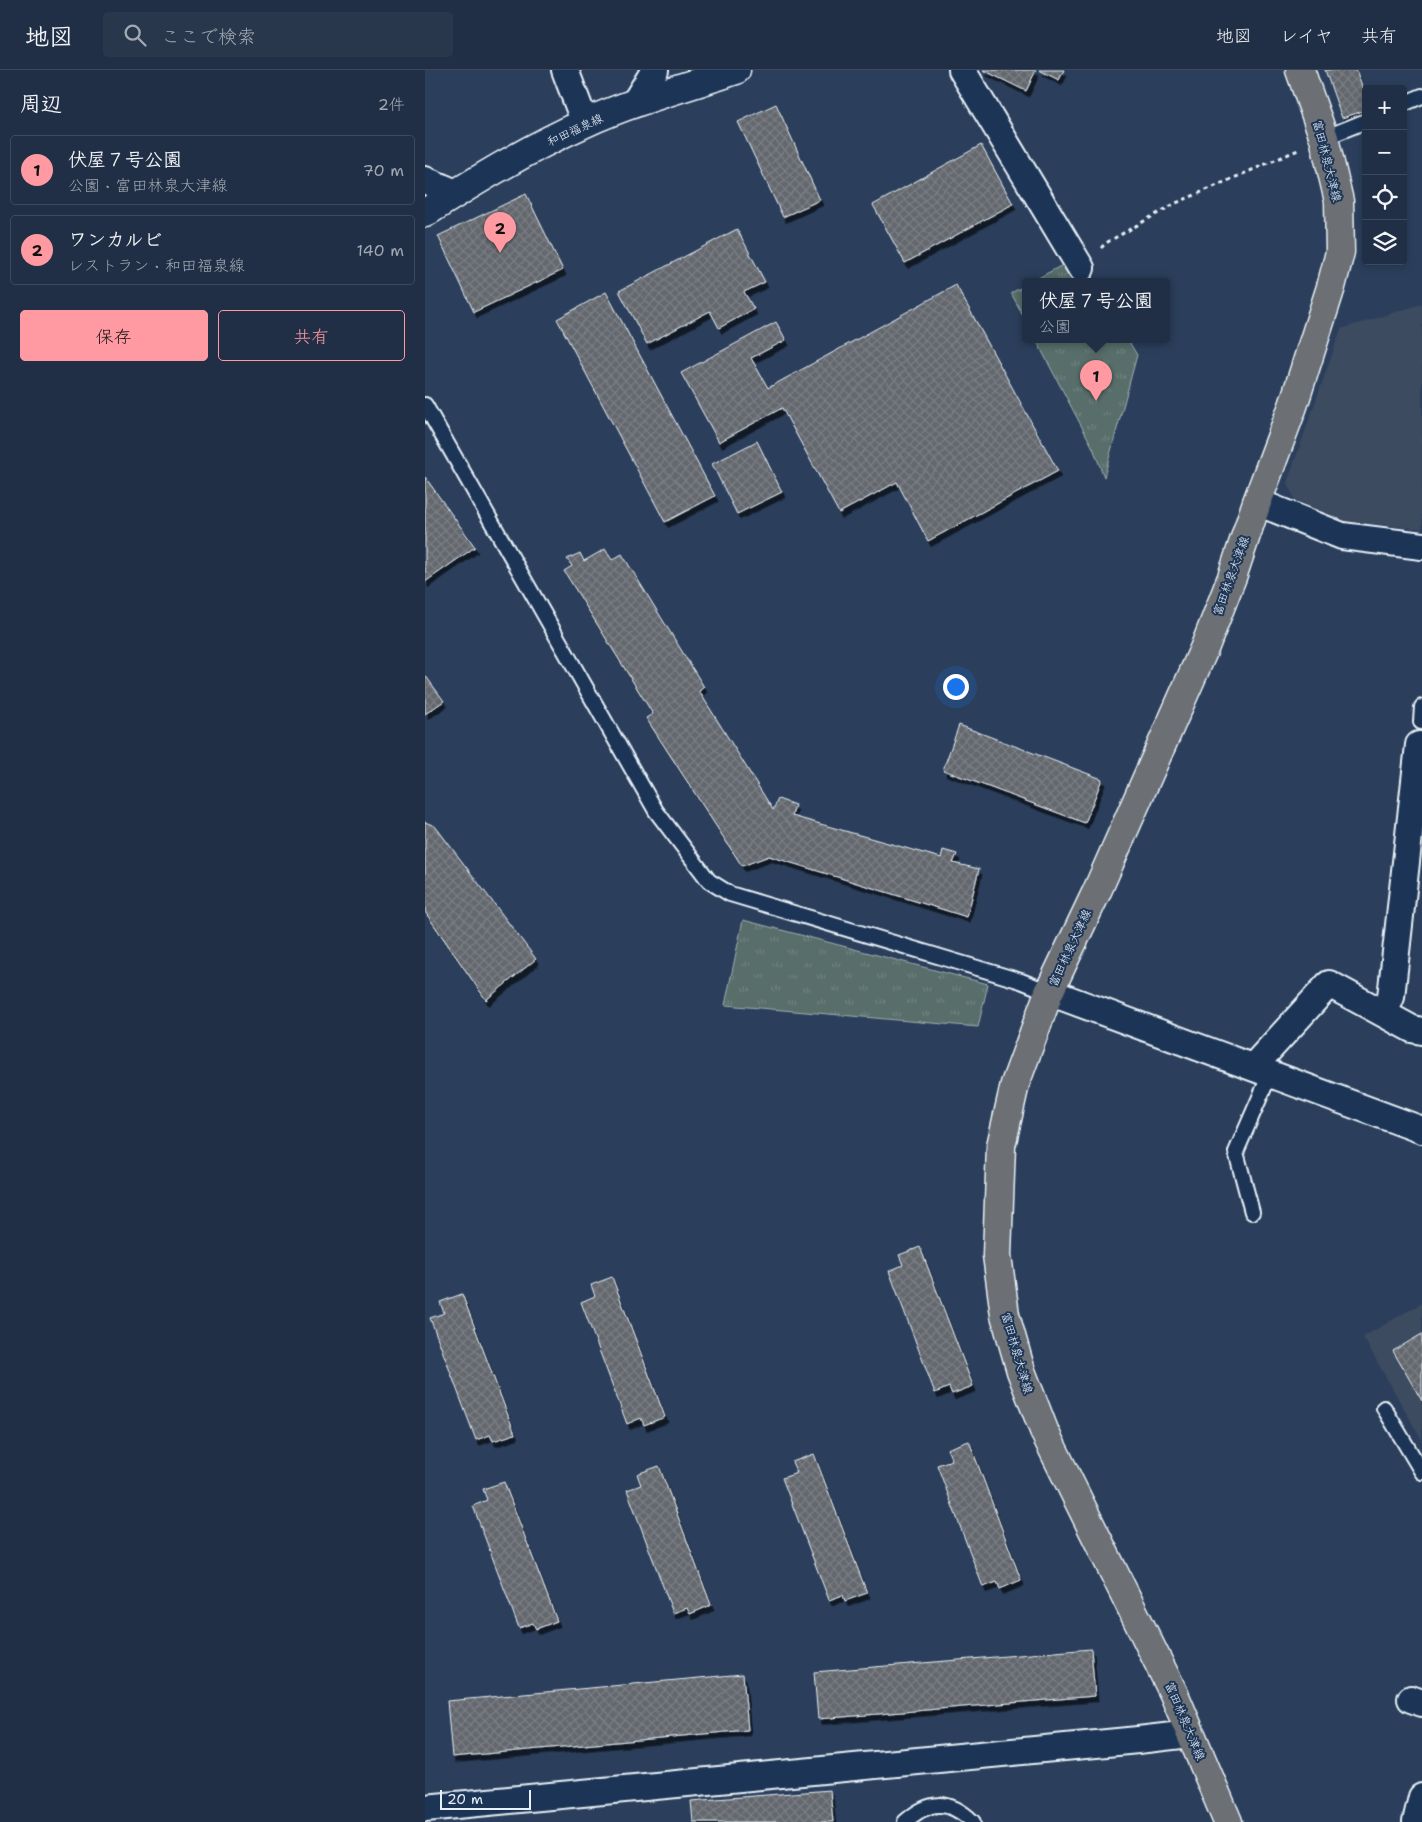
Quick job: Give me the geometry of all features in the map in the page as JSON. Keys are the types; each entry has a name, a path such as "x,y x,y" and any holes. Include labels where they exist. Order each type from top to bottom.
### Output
{"main road":[{"name":"和田福泉線","path":"425,213 521,156 585,123 634,104 736,70"},
{"name":"富田林泉大津線","path":"1229,1822 1174,1694 1035,1411 1021,1371 1005,1315 997,1255 1001,1146 1015,1084 1049,992 1101,882 1204,648 1233,577 1257,502 1293,406 1331,287 1340,252 1339,201 1324,138 1300,70"}],"street":[{"path":"565,70 585,123"},
{"path":"634,104 655,70"},
{"path":"962,70 1081,268"},
{"path":"425,180 456,193"},
{"path":"1257,502 1342,536 1422,546"},
{"path":"1384,1014 1391,997 1420,734"},
{"path":"1261,1071 1329,984 1384,1014 1422,1031"},
{"path":"1049,992 1422,1130"},
{"path":"425,1808 1190,1734"},
{"path":"1416,1822 1422,1797"}],"lane":[{"path":"1407,102 1422,96"},
{"path":"1324,138 1362,123"},
{"path":"425,405 657,811 709,881 730,894 1021,981 1049,992"},
{"path":"1420,734 1422,706"},
{"path":"1252,1212 1236,1152 1261,1071"},
{"path":"1384,1408 1422,1472"},
{"path":"905,1822 917,1811 941,1804 964,1813 973,1822"}],"path":[{"path":"1081,268 1106,243 1174,204 1324,138"}],"shaded area":[{"path":"1422,304 1422,529 1344,521 1295,500 1287,483 1341,329"},
{"path":"1422,1303 1422,1440 1363,1337"}],"green space":[{"path":"1068,262 1085,271 1089,278 1038,278"},
{"path":"1022,287 1022,314 1011,293"},
{"path":"1038,343 1130,343 1137,355 1104,477 1093,448"},
{"path":"743,920 988,984 978,1027 725,1005"}],"building":[{"path":"983,70 1036,70 1026,91"},
{"path":"1039,70 1064,70 1059,80"},
{"path":"1325,70 1356,70 1362,86 1362,111 1342,118"},
{"path":"776,104 820,200 783,217 738,122"},
{"path":"981,145 1013,204 905,263 873,205"},
{"path":"526,194 563,270 474,312 438,236"},
{"path":"737,229 765,282 744,292 754,309 719,328 710,311 647,344 619,291"},
{"path":"956,285 1058,471 928,541 897,482 839,513 782,408 719,442 681,373 776,322 786,340 751,358 768,388"},
{"path":"606,292 715,496 665,522 557,319"},
{"path":"757,441 782,492 737,514 712,464"},
{"path":"425,477 475,547 425,582"},
{"path":"605,549 612,560 622,554 704,687 699,691 773,810 778,799 795,805 792,816 941,858 943,850 957,854 953,863 979,869 967,917 769,856 742,866 646,718 653,714 564,571 572,566 567,559 580,553 584,561"},
{"path":"425,675 444,701 425,714"},
{"path":"959,725 1102,779 1085,823 943,770"},
{"path":"425,822 435,826 536,959 486,1000 425,912"},
{"path":"920,1247 973,1386 952,1394 949,1387 935,1393 889,1271 903,1265 899,1255"},
{"path":"612,1277 665,1417 644,1425 641,1418 627,1424 581,1302 595,1296 591,1285"},
{"path":"462,1294 515,1434 493,1441 490,1435 476,1440 430,1318 444,1313 440,1302"},
{"path":"1422,1334 1422,1401 1393,1351"},
{"path":"969,1441 1021,1580 1000,1589 997,1582 983,1587 937,1465 952,1460 947,1449"},
{"path":"814,1454 867,1593 845,1601 843,1595 829,1600 782,1478 797,1473 792,1462"},
{"path":"659,1466 711,1605 690,1614 687,1608 673,1613 627,1490 641,1485 637,1474"},
{"path":"504,1482 557,1621 536,1629 533,1623 519,1628 473,1506 487,1500 483,1489"},
{"path":"1091,1649 1095,1696 818,1719 814,1672"},
{"path":"743,1674 748,1730 452,1757 447,1701"},
{"path":"830,1790 833,1822 693,1822 691,1801"}],"place":[{"name":"ワンカルビ","path":"500,253"},
{"name":"伏屋７号公園","path":"1096,401"}]}
